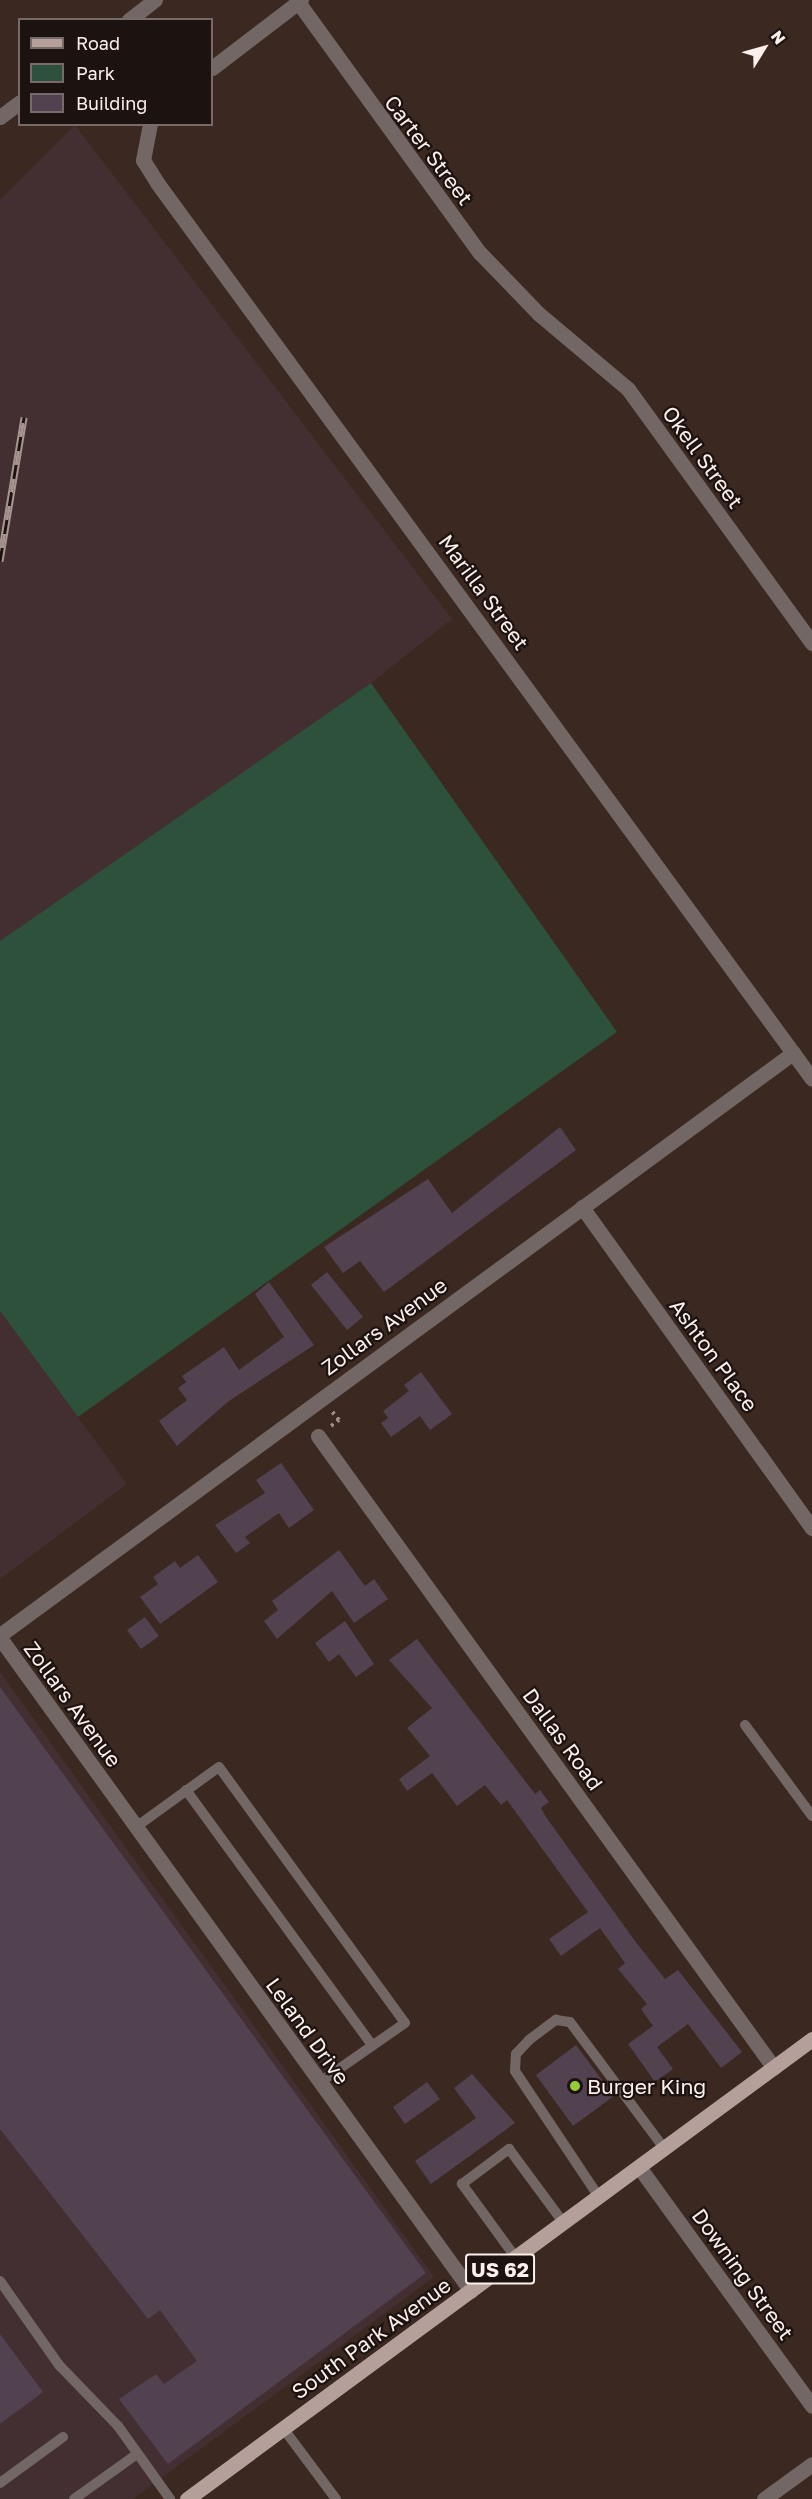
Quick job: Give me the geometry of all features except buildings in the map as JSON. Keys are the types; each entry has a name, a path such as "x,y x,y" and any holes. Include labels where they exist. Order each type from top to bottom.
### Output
{"main road":[{"name":"South Park Avenue","path":"187,2499 812,2039"}],"street":[{"path":"132,18 155,0"},
{"path":"213,67 299,1"},
{"name":"Carter Street","path":"299,1 480,253 539,314"},
{"path":"0,117 18,104"},
{"name":"Marilla Street","path":"150,126 143,160 158,184 812,1079"},
{"name":"Okell Street","path":"539,314 628,389 812,643"},
{"name":"Zollars Avenue","path":"113,1794 0,1636 322,1397 793,1053"},
{"name":"Ashton Place","path":"582,1207 812,1528"},
{"name":"Dallas Road","path":"318,1436 774,2068"},
{"name":"Leland Drive","path":"113,1794 471,2291"},
{"name":"Downing Street","path":"639,2167 812,2406"},
{"path":"764,2499 812,2464"}],"lane":[{"path":"745,1725 812,1816"},
{"path":"136,1827 219,1767 405,2023 320,2082"},
{"path":"186,1790 372,2045"},
{"path":"598,2197 515,2071 516,2054 529,2040 556,2020 570,2022 664,2148"},
{"path":"516,2258 462,2184 509,2149 563,2222"},
{"path":"0,2281 60,2365 137,2454 170,2499"},
{"path":"284,2428 336,2499"},
{"path":"0,2483 63,2437"},
{"path":"75,2499 137,2454"}],"path":[{"path":"318,1436 339,1420 322,1397"}],"shaded area":[{"path":"76,126 452,619 371,683 0,941 0,200"},
{"path":"0,1311 127,1484 0,1579"},
{"path":"0,1672 434,2277 133,2499 0,2499"}],"green space":[{"path":"371,683 617,1032 78,1417 0,1311 0,941"}],"railway":[{"path":"0,561 24,417"}],"place":[{"name":"Burger King","path":"575,2086"}]}
